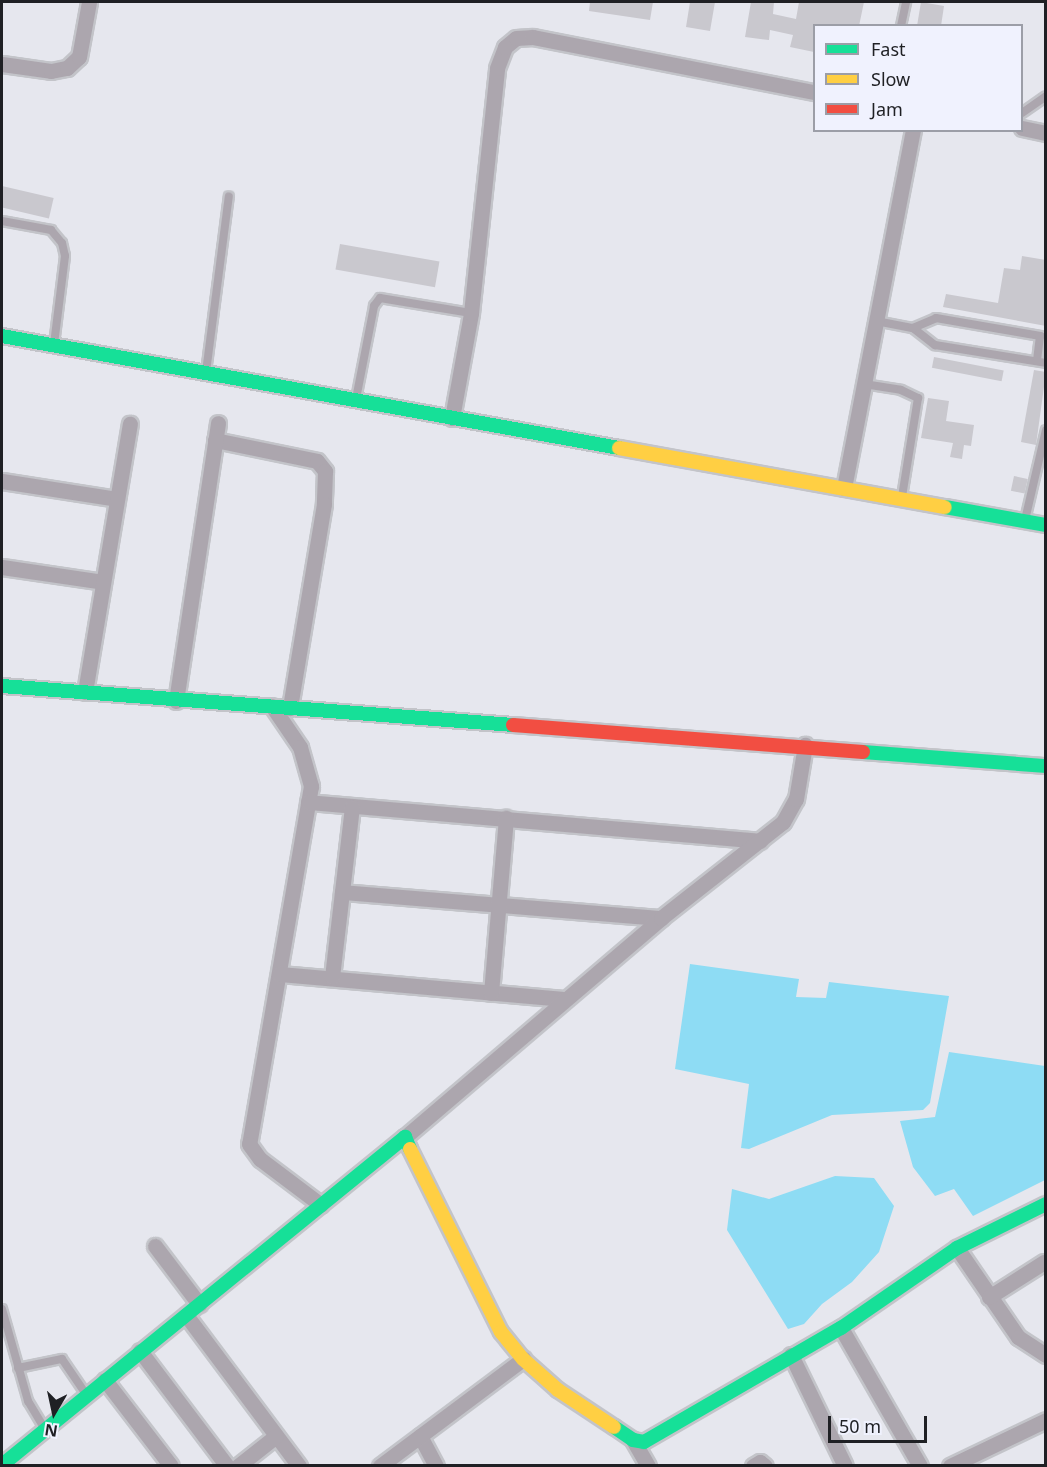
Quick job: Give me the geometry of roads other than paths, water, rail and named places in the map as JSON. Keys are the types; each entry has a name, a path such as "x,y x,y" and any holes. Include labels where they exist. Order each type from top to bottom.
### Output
{"street":[{"path":"2,64 51,71 67,68 79,57 89,2"},
{"path":"452,418 471,313 499,57 516,38 533,37 813,92"},
{"path":"1023,128 1046,133"},
{"path":"844,488 913,132"},
{"path":"2,336 1046,525"},
{"path":"176,701 218,423"},
{"path":"85,692 129,424"},
{"path":"215,440 317,461 325,471 324,504 290,708"},
{"path":"2,481 117,499"},
{"path":"2,567 103,582"},
{"path":"2,686 176,701 272,706 1046,765"},
{"path":"272,706 307,763 311,777 249,1144 260,1159 321,1205"},
{"path":"2,1465 405,1137 661,918 760,841 792,810 805,746"},
{"path":"308,802 760,841"},
{"path":"332,977 351,807"},
{"path":"491,993 506,818"},
{"path":"342,891 499,907 661,918"},
{"path":"279,974 565,999"},
{"path":"405,1137 476,1287 501,1332 523,1359 558,1390 633,1440 648,1466"},
{"path":"633,1440 654,1440 791,1355 841,1328 957,1248 1046,1204"},
{"path":"155,1246 199,1305"},
{"path":"957,1248 1018,1337 1046,1355"},
{"path":"989,1297 1044,1262"},
{"path":"186,1315 298,1466"},
{"path":"841,1328 920,1466"},
{"path":"140,1351 227,1466"},
{"path":"791,1355 845,1466"},
{"path":"380,1466 523,1359"},
{"path":"105,1380 169,1465"},
{"path":"950,1466 1046,1420"},
{"path":"238,1466 276,1436"},
{"path":"420,1436 436,1466"},
{"path":"753,1466 760,1462 765,1466"}],"lane":[{"path":"902,24 906,2"},
{"path":"1023,111 1046,96"},
{"path":"206,373 229,196"},
{"path":"2,221 51,230 62,243 65,256 54,346"},
{"path":"356,400 376,301 390,296 471,313"},
{"path":"876,321 913,328 935,345 1041,362 1040,336 936,318 913,328"},
{"path":"864,384 901,390 918,398 902,499"},
{"path":"1025,521 1046,430"},
{"path":"2,1309 28,1401 45,1430"},
{"path":"18,1368 62,1359 87,1395"}],"water":[{"path":"690,964 799,979 796,997 826,998 829,982 949,996 930,1103 923,1110 832,1115 749,1149 741,1148 749,1084 675,1069"},
{"path":"949,1052 1045,1066 1045,1180 973,1216 954,1189 935,1196 913,1167 900,1121 935,1117"},
{"path":"835,1176 874,1178 894,1206 879,1252 852,1282 822,1304 804,1324 788,1329 727,1230 732,1189 769,1199"}]}
